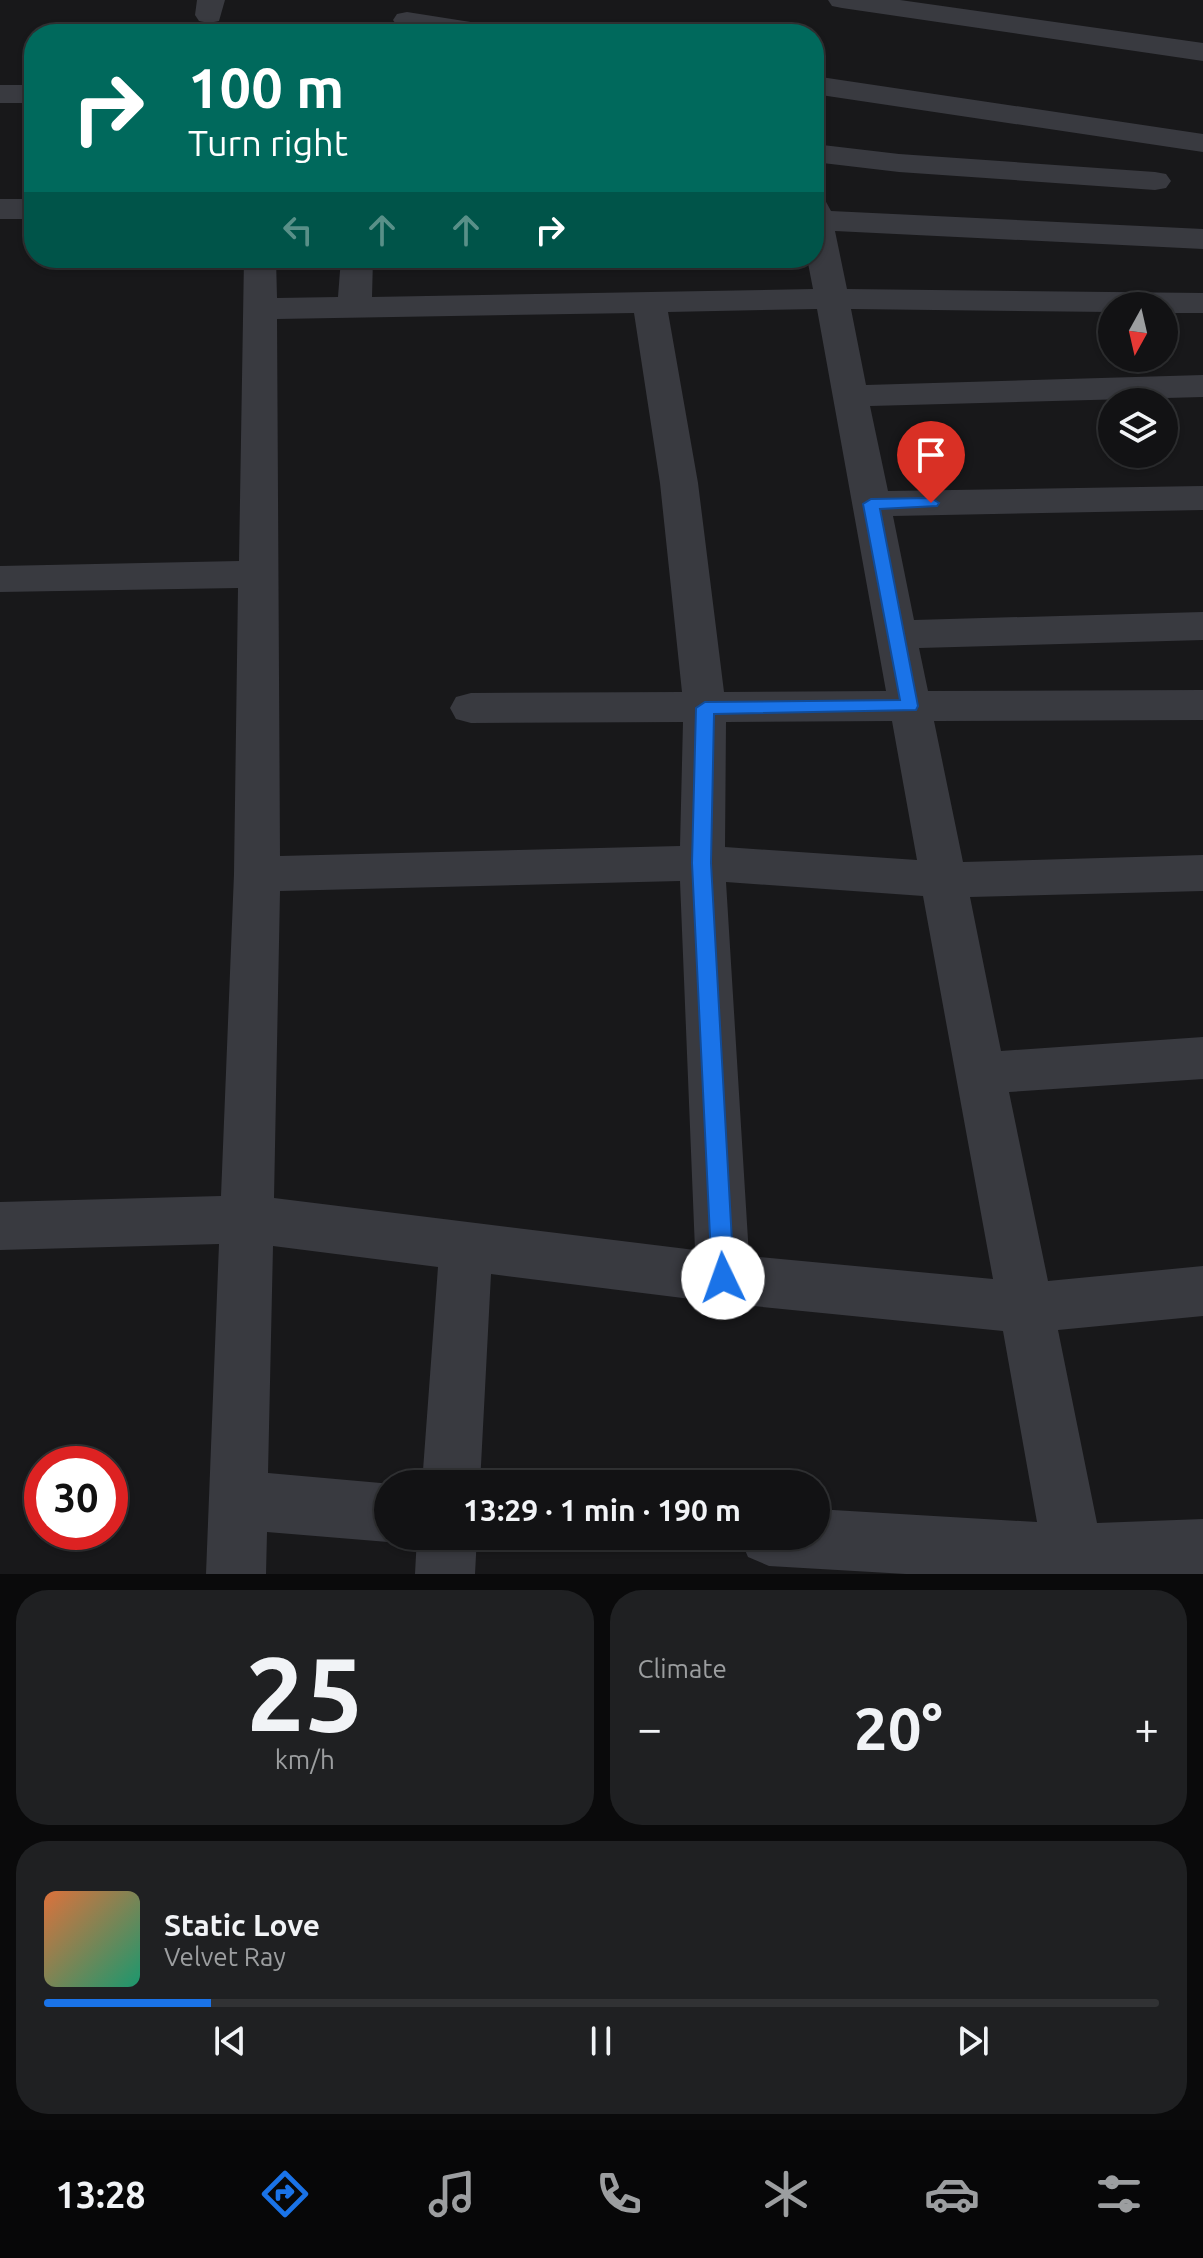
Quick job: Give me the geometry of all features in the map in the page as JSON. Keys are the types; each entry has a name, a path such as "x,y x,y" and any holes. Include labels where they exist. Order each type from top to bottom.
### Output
{"street":[{"path":"842,0 952,8 1203,52"},
{"path":"409,18 442,24"},
{"path":"824,86 1203,143"},
{"path":"0,94 24,94"},
{"path":"824,154 899,163 1155,181"},
{"path":"0,209 24,209"},
{"path":"824,217 1203,239"},
{"path":"824,263 1075,1564"},
{"path":"236,1574 257,874 260,268"},
{"path":"354,307 356,268"},
{"path":"258,309 831,299 1203,303"},
{"path":"649,302 679,483 705,708 702,863 723,1278"},
{"path":"850,396 1203,386"},
{"path":"871,504 1203,498"},
{"path":"0,579 258,574"},
{"path":"896,635 1203,626"},
{"path":"471,708 1203,705"},
{"path":"257,874 702,863 943,880 1203,873"},
{"path":"981,1073 1203,1058"},
{"path":"0,1226 247,1219 723,1278 1026,1308 1203,1291"},
{"path":"452,1470 466,1247"},
{"path":"238,1500 374,1511"},
{"path":"830,1542 1075,1564 1203,1549"},
{"path":"445,1574 446,1550"}],"route":[{"path":"723,1278 702,863 705,708 910,706 871,504 931,503"}]}
